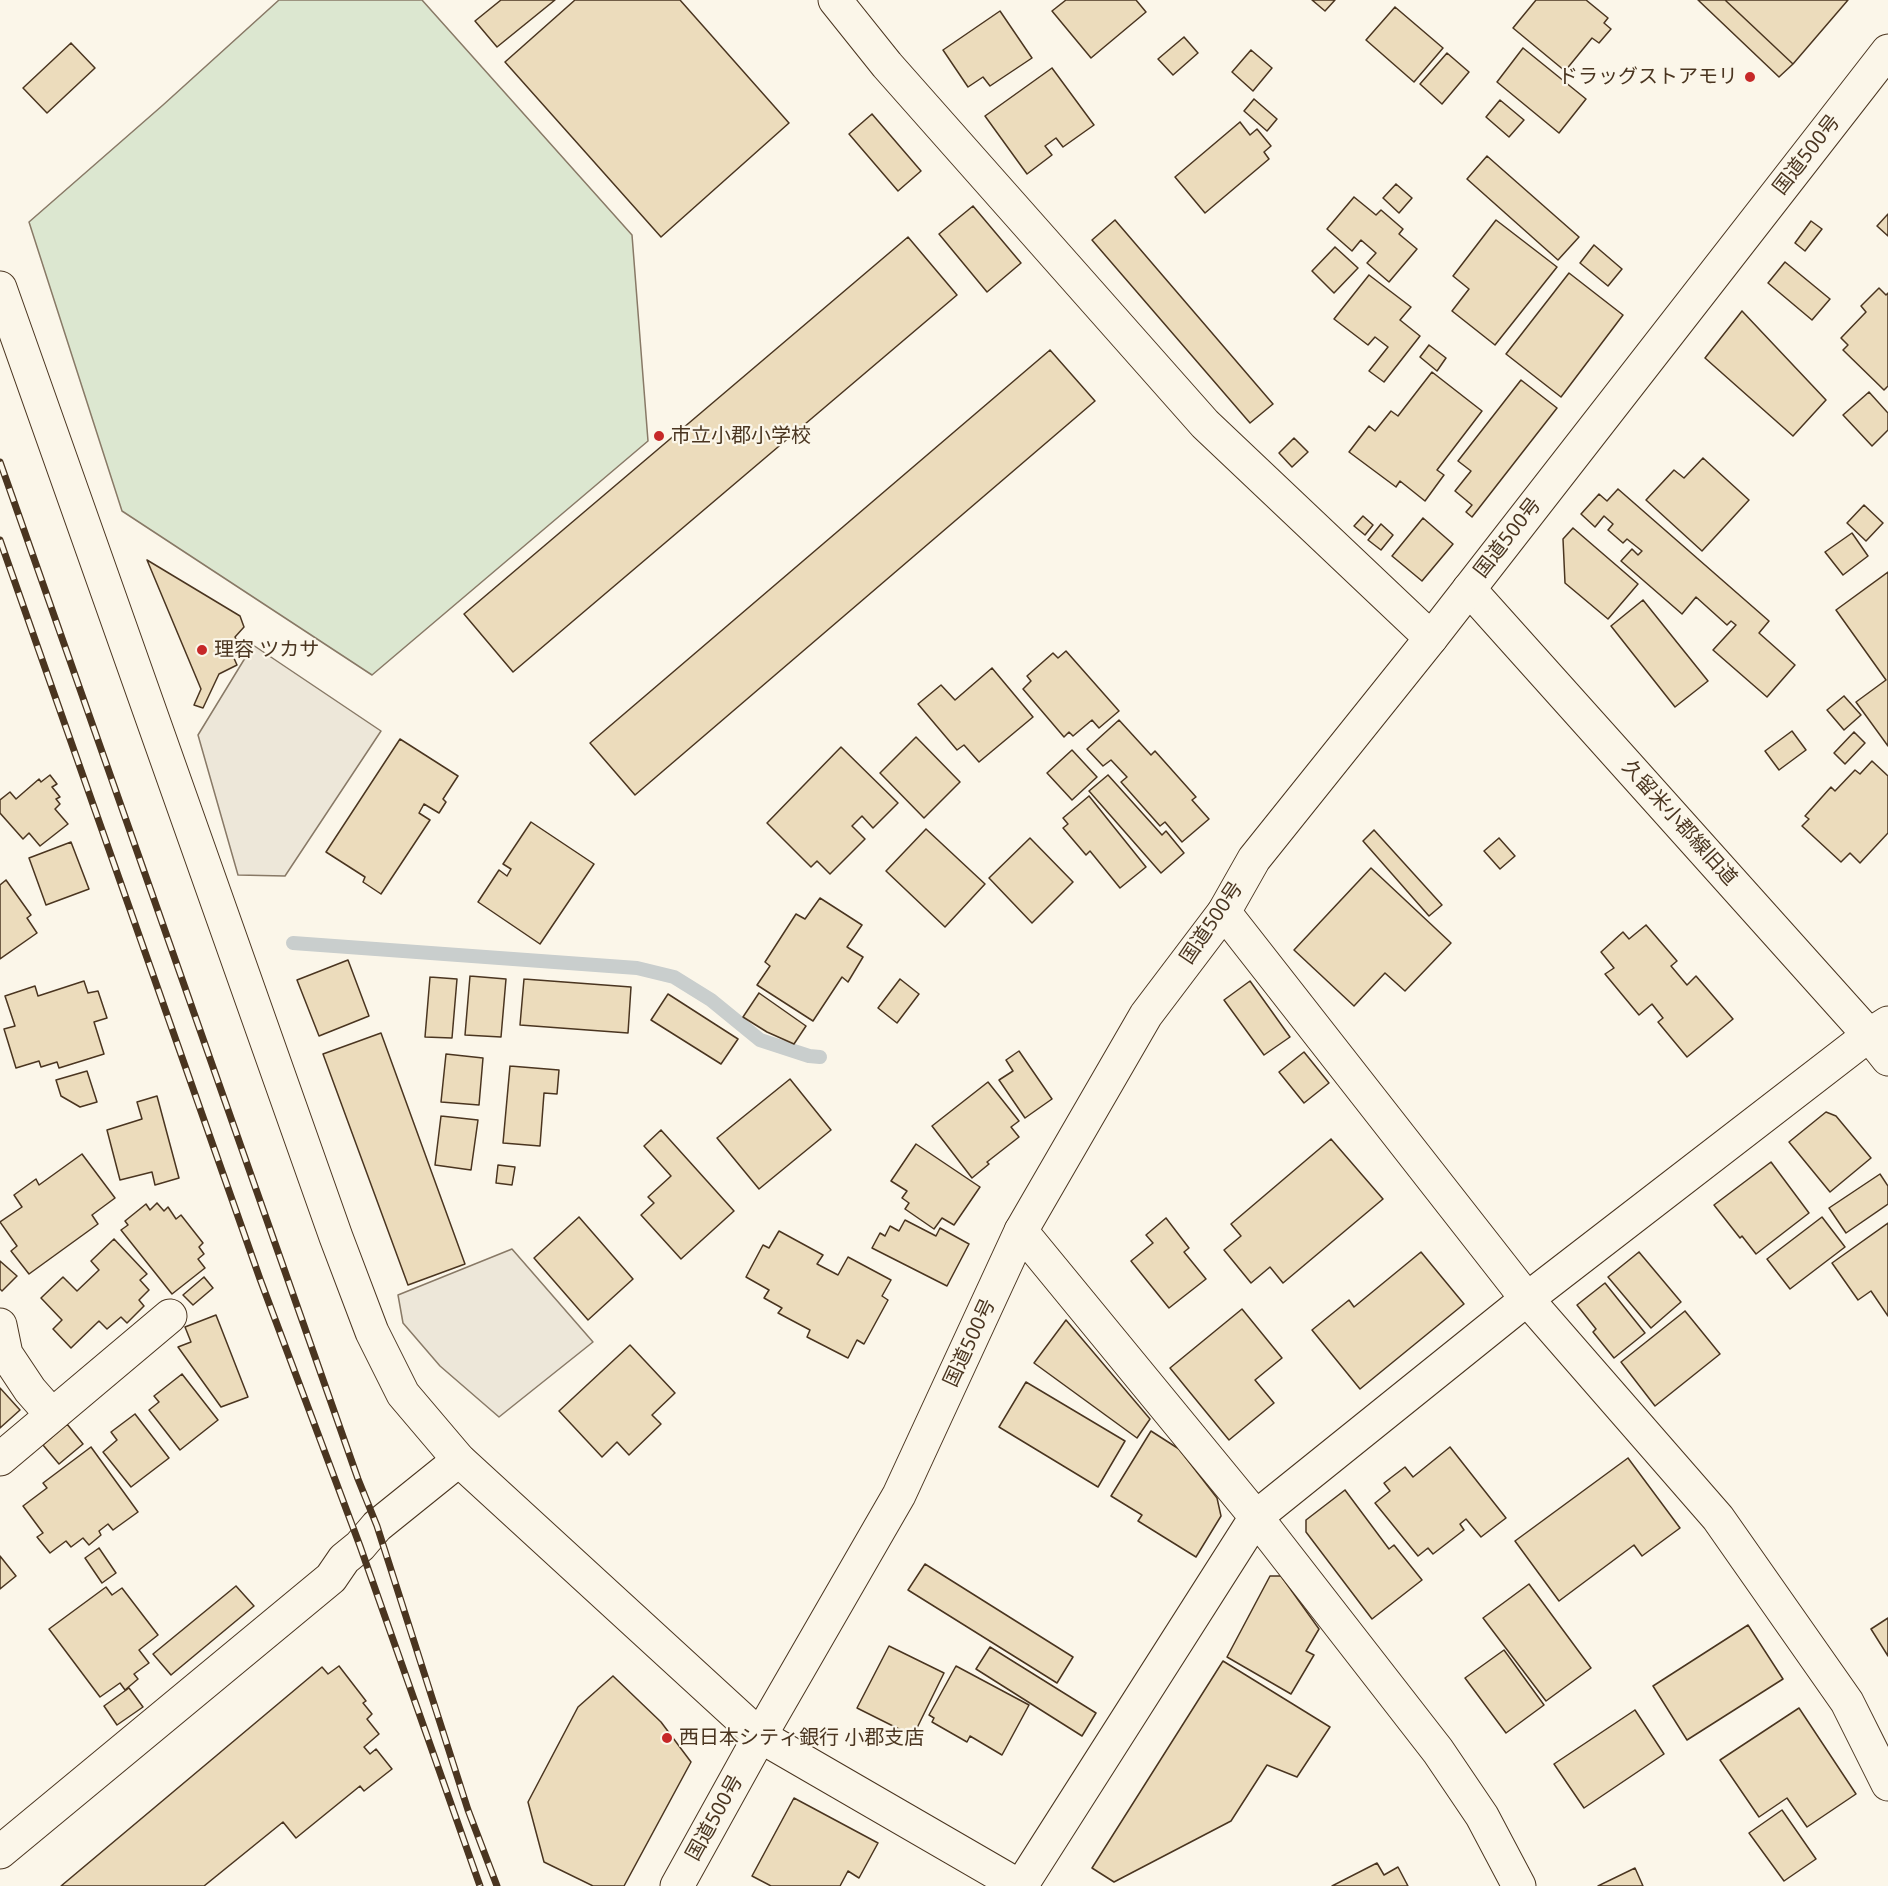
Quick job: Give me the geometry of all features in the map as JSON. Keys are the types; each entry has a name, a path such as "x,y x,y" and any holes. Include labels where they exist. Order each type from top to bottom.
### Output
{"main road":[{"path":"835,0 887,65 1205,424 1431,638"},
{"name":"国道500号","path":"677,1886 760,1736 899,1495 1021,1231 1146,1015 1224,912 1254,859 1431,638 1888,51"},
{"path":"0,288 336,1237 372,1332 403,1394 459,1460 760,1736 1020,1886 1256,1517 1527,1299 1882,1039"},
{"name":"久留米小郡線旧道","path":"1469,589 1882,1039"},
{"path":"1224,912 1527,1299 1718,1518 1847,1702 1888,1784"},
{"path":"1021,1231 1256,1517 1438,1751 1482,1816 1519,1886"},
{"path":"0,1459 170,1316"},
{"path":"0,1325 6,1354 30,1390 52,1415"},
{"path":"0,1852 331,1578 344,1559 360,1546 378,1526 459,1460"}],"green space":[{"path":"279,0 422,0 632,235 648,441 372,675 122,511 29,222"}],"shaded area":[{"path":"253,645 381,731 285,876 238,875 198,735"},
{"path":"512,1249 593,1342 499,1417 440,1366 403,1323 398,1295"}],"building":[{"path":"501,0 555,0 497,47 475,21"},
{"path":"575,0 680,0 789,123 661,237 505,62"},
{"path":"1066,0 1136,0 1146,12 1091,58 1052,11"},
{"path":"1312,0 1335,0 1325,11"},
{"path":"1536,0 1586,0 1608,18 1604,23 1611,29 1599,43 1592,38 1565,71 1513,28"},
{"path":"1698,0 1725,0 1793,64 1779,77"},
{"path":"1725,0 1848,0 1793,64"},
{"path":"1395,7 1443,48 1414,82 1366,40"},
{"path":"1000,11 1032,58 990,86 983,77 968,87 943,50"},
{"path":"1184,37 1198,53 1173,75 1158,59"},
{"path":"71,43 95,68 47,113 23,88"},
{"path":"1523,48 1586,99 1559,133 1497,82"},
{"path":"1251,50 1272,68 1253,91 1232,72"},
{"path":"1447,53 1469,72 1442,104 1420,84"},
{"path":"1052,68 1094,125 1063,147 1056,138 1045,146 1052,155 1027,174 985,116"},
{"path":"1254,99 1277,119 1267,131 1244,111"},
{"path":"1500,100 1524,120 1509,137 1486,117"},
{"path":"872,114 921,171 898,191 849,134"},
{"path":"1240,122 1250,135 1257,129 1271,146 1264,152 1269,159 1205,213 1175,177"},
{"path":"1487,156 1579,237 1558,260 1467,179"},
{"path":"1396,184 1412,198 1399,213 1383,198"},
{"path":"1354,197 1376,215 1381,210 1403,229 1399,234 1417,249 1389,282 1367,263 1376,253 1361,240 1352,251 1327,229"},
{"path":"973,206 1021,263 987,292 939,234"},
{"path":"1888,214 1888,236 1877,226"},
{"path":"1115,220 1273,404 1250,423 1092,240"},
{"path":"1496,220 1557,267 1495,345 1452,311 1469,289 1453,276"},
{"path":"1811,221 1822,229 1805,251 1795,243"},
{"path":"908,237 957,295 513,672 464,614"},
{"path":"1594,245 1622,269 1608,286 1580,263"},
{"path":"1335,247 1358,268 1334,293 1312,271"},
{"path":"1785,262 1830,299 1812,320 1768,283"},
{"path":"1569,273 1623,315 1561,397 1506,354"},
{"path":"1369,275 1411,307 1400,320 1420,336 1384,382 1369,371 1388,347 1375,337 1368,345 1334,319"},
{"path":"1879,288 1886,295 1888,293 1888,386 1884,390 1843,350 1848,345 1841,338 1866,312 1861,306"},
{"path":"1742,311 1826,400 1793,436 1705,358"},
{"path":"1429,345 1446,358 1437,371 1420,357"},
{"path":"1050,350 1095,401 635,795 590,743"},
{"path":"1432,372 1482,411 1437,470 1444,475 1425,501 1400,481 1396,487 1349,452 1369,426 1375,431 1391,411 1398,416"},
{"path":"1521,380 1557,408 1472,517 1466,512 1472,505 1455,491 1471,471 1458,461"},
{"path":"1869,392 1888,413 1888,430 1872,446 1843,415"},
{"path":"1294,438 1308,452 1292,467 1279,453"},
{"path":"1703,458 1749,500 1702,551 1646,500 1674,470 1684,478"},
{"path":"1618,489 1769,621 1759,633 1795,665 1767,697 1713,650 1736,625 1731,621 1727,625 1696,597 1682,614 1621,561 1632,549 1638,555 1642,551 1627,539 1623,543 1608,530 1613,524 1604,516 1595,527 1581,514 1599,494 1607,501"},
{"path":"1864,505 1883,523 1866,541 1847,523"},
{"path":"1363,516 1373,525 1365,535 1354,526"},
{"path":"1423,518 1453,544 1422,581 1392,556"},
{"path":"1381,524 1393,535 1381,550 1368,540"},
{"path":"1573,528 1638,584 1608,619 1565,583 1563,539"},
{"path":"1852,533 1868,556 1843,575 1825,552"},
{"path":"147,560 240,616 244,627 235,637 243,653 233,656 237,665 219,674 203,708 194,705 201,689"},
{"path":"1888,572 1888,746 1856,702 1886,680 1836,610"},
{"path":"1643,600 1708,681 1675,707 1611,626"},
{"path":"1066,651 1119,711 1099,728 1092,720 1073,736 1069,732 1064,737 1023,689 1031,681 1027,676 1053,653 1058,658"},
{"path":"992,668 1033,717 979,762 964,745 957,750 918,704 941,685 955,700"},
{"path":"1844,696 1861,715 1844,730 1827,710"},
{"path":"1119,720 1151,755 1155,751 1196,797 1192,800 1209,819 1182,842 1165,822 1160,826 1121,782 1127,777 1111,760 1103,766 1087,749"},
{"path":"1792,731 1806,750 1779,770 1765,751"},
{"path":"1854,732 1865,743 1845,764 1834,753"},
{"path":"916,737 960,782 924,818 880,773"},
{"path":"400,739 458,776 443,799 446,802 439,813 424,804 419,813 430,820 381,894 363,882 365,877 326,852"},
{"path":"841,747 898,803 873,828 862,816 852,826 865,839 830,874 817,861 811,867 767,823"},
{"path":"1072,750 1097,777 1072,800 1047,773"},
{"path":"1872,761 1888,776 1888,833 1860,863 1850,853 1841,862 1802,826 1809,819 1805,816 1831,787 1835,791 1855,770 1860,774"},
{"path":"50,775 57,784 52,787 60,797 56,799 60,804 55,809 68,824 40,846 29,833 23,839 0,813 0,800 10,792 16,799 39,779 41,782"},
{"path":"1108,775 1162,835 1166,831 1184,853 1161,873 1089,791"},
{"path":"1089,796 1146,867 1120,888 1090,851 1086,855 1063,828 1068,824 1063,818"},
{"path":"531,822 594,864 540,944 478,902 499,870 507,876 511,869 503,864"},
{"path":"926,829 985,884 945,927 886,871"},
{"path":"1374,830 1442,905 1429,916 1363,841"},
{"path":"1030,838 1073,882 1032,923 989,878"},
{"path":"1499,838 1515,856 1500,869 1484,851"},
{"path":"71,842 89,889 46,905 29,858"},
{"path":"1371,868 1451,943 1405,991 1385,973 1354,1006 1294,950"},
{"path":"6,880 31,915 27,918 37,933 0,959 0,885"},
{"path":"820,898 862,925 847,947 863,957 848,982 842,977 813,1021 757,985 770,966 765,962 796,914 805,919"},
{"path":"1646,925 1677,961 1671,966 1687,985 1696,976 1733,1019 1687,1057 1658,1022 1663,1018 1652,1004 1639,1015 1605,974 1614,968 1601,952 1623,932 1629,939"},
{"path":"348,960 369,1016 319,1036 297,980"},
{"path":"470,976 506,979 501,1037 465,1035"},
{"path":"430,977 457,979 452,1038 425,1037"},
{"path":"524,979 631,987 628,1033 520,1025"},
{"path":"900,979 919,994 897,1023 878,1008"},
{"path":"84,981 88,993 98,991 107,1018 94,1022 104,1054 59,1068 57,1062 41,1067 39,1061 16,1068 4,1029 15,1026 5,996 35,986 38,996"},
{"path":"1250,981 1290,1037 1264,1055 1224,1000"},
{"path":"759,993 806,1026 794,1044 767,1032 743,1017"},
{"path":"668,994 738,1039 721,1064 651,1020"},
{"path":"381,1033 465,1264 408,1285 323,1054"},
{"path":"1019,1051 1052,1099 1025,1118 999,1080 1013,1071 1006,1060"},
{"path":"1304,1052 1329,1083 1304,1103 1279,1072"},
{"path":"446,1054 483,1058 479,1105 441,1102"},
{"path":"510,1066 559,1070 557,1094 544,1093 540,1146 503,1143"},
{"path":"87,1071 97,1102 80,1107 61,1096 56,1080"},
{"path":"790,1079 831,1130 759,1189 717,1138"},
{"path":"988,1082 1019,1121 1011,1127 1019,1137 987,1162 989,1164 972,1178 932,1126"},
{"path":"157,1096 179,1178 155,1185 152,1172 120,1180 107,1130 142,1119 137,1102"},
{"path":"1826,1112 1836,1116 1871,1158 1830,1192 1789,1142"},
{"path":"441,1116 478,1120 471,1170 435,1165"},
{"path":"661,1130 734,1211 681,1259 641,1215 654,1203 648,1197 671,1176 644,1146"},
{"path":"1331,1139 1383,1199 1283,1283 1270,1267 1251,1283 1224,1250 1241,1236 1231,1224"},
{"path":"916,1144 980,1187 954,1225 942,1218 934,1229 905,1209 909,1203 902,1198 907,1191 891,1181"},
{"path":"82,1154 115,1198 92,1215 98,1224 29,1274 11,1251 17,1246 0,1222 22,1207 14,1195 36,1179 39,1185"},
{"path":"1771,1162 1809,1213 1756,1254 1714,1205"},
{"path":"498,1165 515,1167 512,1185 496,1183"},
{"path":"1880,1174 1888,1186 1888,1204 1846,1233 1829,1208"},
{"path":"157,1203 164,1211 168,1207 176,1219 181,1215 203,1243 199,1247 204,1254 198,1259 205,1268 172,1294 121,1230 128,1225 125,1221 146,1204 150,1210"},
{"path":"579,1217 633,1279 588,1320 534,1258"},
{"path":"1822,1217 1845,1247 1790,1289 1767,1259"},
{"path":"1166,1218 1189,1248 1184,1252 1206,1279 1169,1308 1131,1261 1153,1243 1146,1235"},
{"path":"905,1220 936,1236 940,1228 969,1244 947,1286 872,1248 880,1233 885,1236 890,1226 899,1231"},
{"path":"1888,1223 1888,1316 1871,1291 1858,1300 1832,1263"},
{"path":"779,1231 823,1255 817,1264 838,1275 848,1257 891,1280 882,1296 888,1300 864,1344 857,1340 848,1358 807,1337 810,1330 778,1313 782,1308 764,1298 769,1290 746,1277 763,1245 769,1248"},
{"path":"114,1239 147,1274 140,1280 149,1290 139,1300 144,1306 127,1323 121,1317 107,1329 99,1321 71,1348 53,1329 62,1320 41,1298 63,1277 77,1291 99,1270 91,1261"},
{"path":"1421,1252 1464,1304 1360,1389 1312,1330 1349,1300 1354,1307"},
{"path":"1639,1252 1681,1302 1651,1328 1608,1277"},
{"path":"0,1261 17,1276 2,1291 0,1289"},
{"path":"204,1277 213,1288 193,1305 183,1295"},
{"path":"1605,1283 1645,1333 1614,1358 1593,1332 1596,1329 1577,1305"},
{"path":"1242,1309 1282,1358 1255,1380 1274,1403 1229,1440 1170,1368"},
{"path":"1685,1311 1720,1354 1655,1406 1621,1362"},
{"path":"216,1315 248,1397 221,1407 178,1347 191,1342 185,1327"},
{"path":"1066,1320 1150,1419 1137,1438 1034,1363"},
{"path":"630,1345 675,1393 652,1415 661,1424 629,1455 617,1442 602,1457 559,1411"},
{"path":"182,1374 218,1420 180,1450 149,1410 159,1402 154,1396"},
{"path":"1026,1382 1125,1441 1098,1487 999,1427"},
{"path":"0,1388 20,1410 0,1428"},
{"path":"135,1414 169,1458 131,1487 103,1452 117,1440 111,1432"},
{"path":"67,1424 83,1444 59,1464 43,1445"},
{"path":"1151,1431 1179,1449 1217,1498 1221,1516 1196,1557 1138,1521 1142,1515 1111,1496"},
{"path":"91,1447 138,1512 113,1530 108,1524 99,1531 101,1535 89,1545 83,1538 71,1547 66,1541 50,1553 37,1537 43,1533 23,1506 47,1488 43,1483"},
{"path":"1450,1447 1506,1518 1481,1537 1466,1519 1460,1524 1464,1530 1433,1554 1428,1548 1418,1556 1375,1503 1390,1491 1384,1483 1405,1467 1413,1477"},
{"path":"1628,1458 1680,1528 1642,1556 1634,1545 1559,1601 1515,1541"},
{"path":"1345,1490 1389,1549 1394,1545 1422,1580 1372,1619 1306,1532 1306,1520"},
{"path":"99,1548 116,1573 102,1583 85,1558"},
{"path":"0,1556 16,1576 0,1589"},
{"path":"925,1564 1073,1657 1057,1683 908,1590"},
{"path":"1270,1576 1281,1576 1319,1629 1306,1651 1314,1655 1291,1694 1227,1657"},
{"path":"1529,1584 1591,1668 1546,1701 1483,1618"},
{"path":"236,1586 254,1606 171,1675 153,1654"},
{"path":"106,1587 112,1595 122,1588 158,1635 139,1650 149,1663 134,1674 138,1679 125,1690 120,1683 100,1697 49,1629"},
{"path":"1888,1618 1888,1656 1871,1629"},
{"path":"1748,1625 1783,1679 1687,1740 1653,1686"},
{"path":"889,1646 944,1673 913,1736 857,1708"},
{"path":"990,1647 1096,1713 1082,1736 976,1669"},
{"path":"1504,1650 1544,1705 1506,1733 1465,1678"},
{"path":"1223,1661 1330,1727 1297,1777 1267,1765 1231,1821 1114,1882 1092,1868"},
{"path":"339,1666 366,1701 363,1703 372,1714 367,1719 379,1734 364,1747 370,1754 376,1749 392,1769 364,1791 360,1786 296,1838 283,1822 204,1886 61,1886 322,1667 328,1674"},
{"path":"956,1666 1029,1705 1002,1755 970,1736 967,1742 932,1722 934,1718 929,1715"},
{"path":"613,1676 661,1722 691,1762 624,1886 593,1886 544,1862 528,1802 578,1707"},
{"path":"129,1688 143,1707 117,1725 104,1706"},
{"path":"1799,1708 1856,1794 1807,1827 1787,1798 1759,1817 1720,1760"},
{"path":"1635,1710 1664,1754 1584,1808 1554,1764"},
{"path":"794,1798 878,1843 859,1878 848,1871 840,1886 771,1886 752,1876"},
{"path":"1782,1810 1816,1859 1784,1881 1749,1833"},
{"path":"1377,1863 1384,1875 1398,1867 1408,1886 1332,1886"},
{"path":"1635,1868 1643,1886 1598,1886"}],"waterway":[{"path":"293,943 637,968 674,977 711,1000 760,1040 809,1056 820,1057"}],"railway":[{"path":"0,462 358,1479 377,1526 468,1810 497,1886"},
{"path":"0,540 260,1279 360,1546 480,1886"}],"place":[{"name":"ドラッグストアモリ","path":"1750,77"},
{"name":"市立小郡小学校","path":"659,436"},
{"name":"理容 ツカサ","path":"202,650"},
{"name":"西日本シティ銀行 小郡支店","path":"667,1738"}]}
